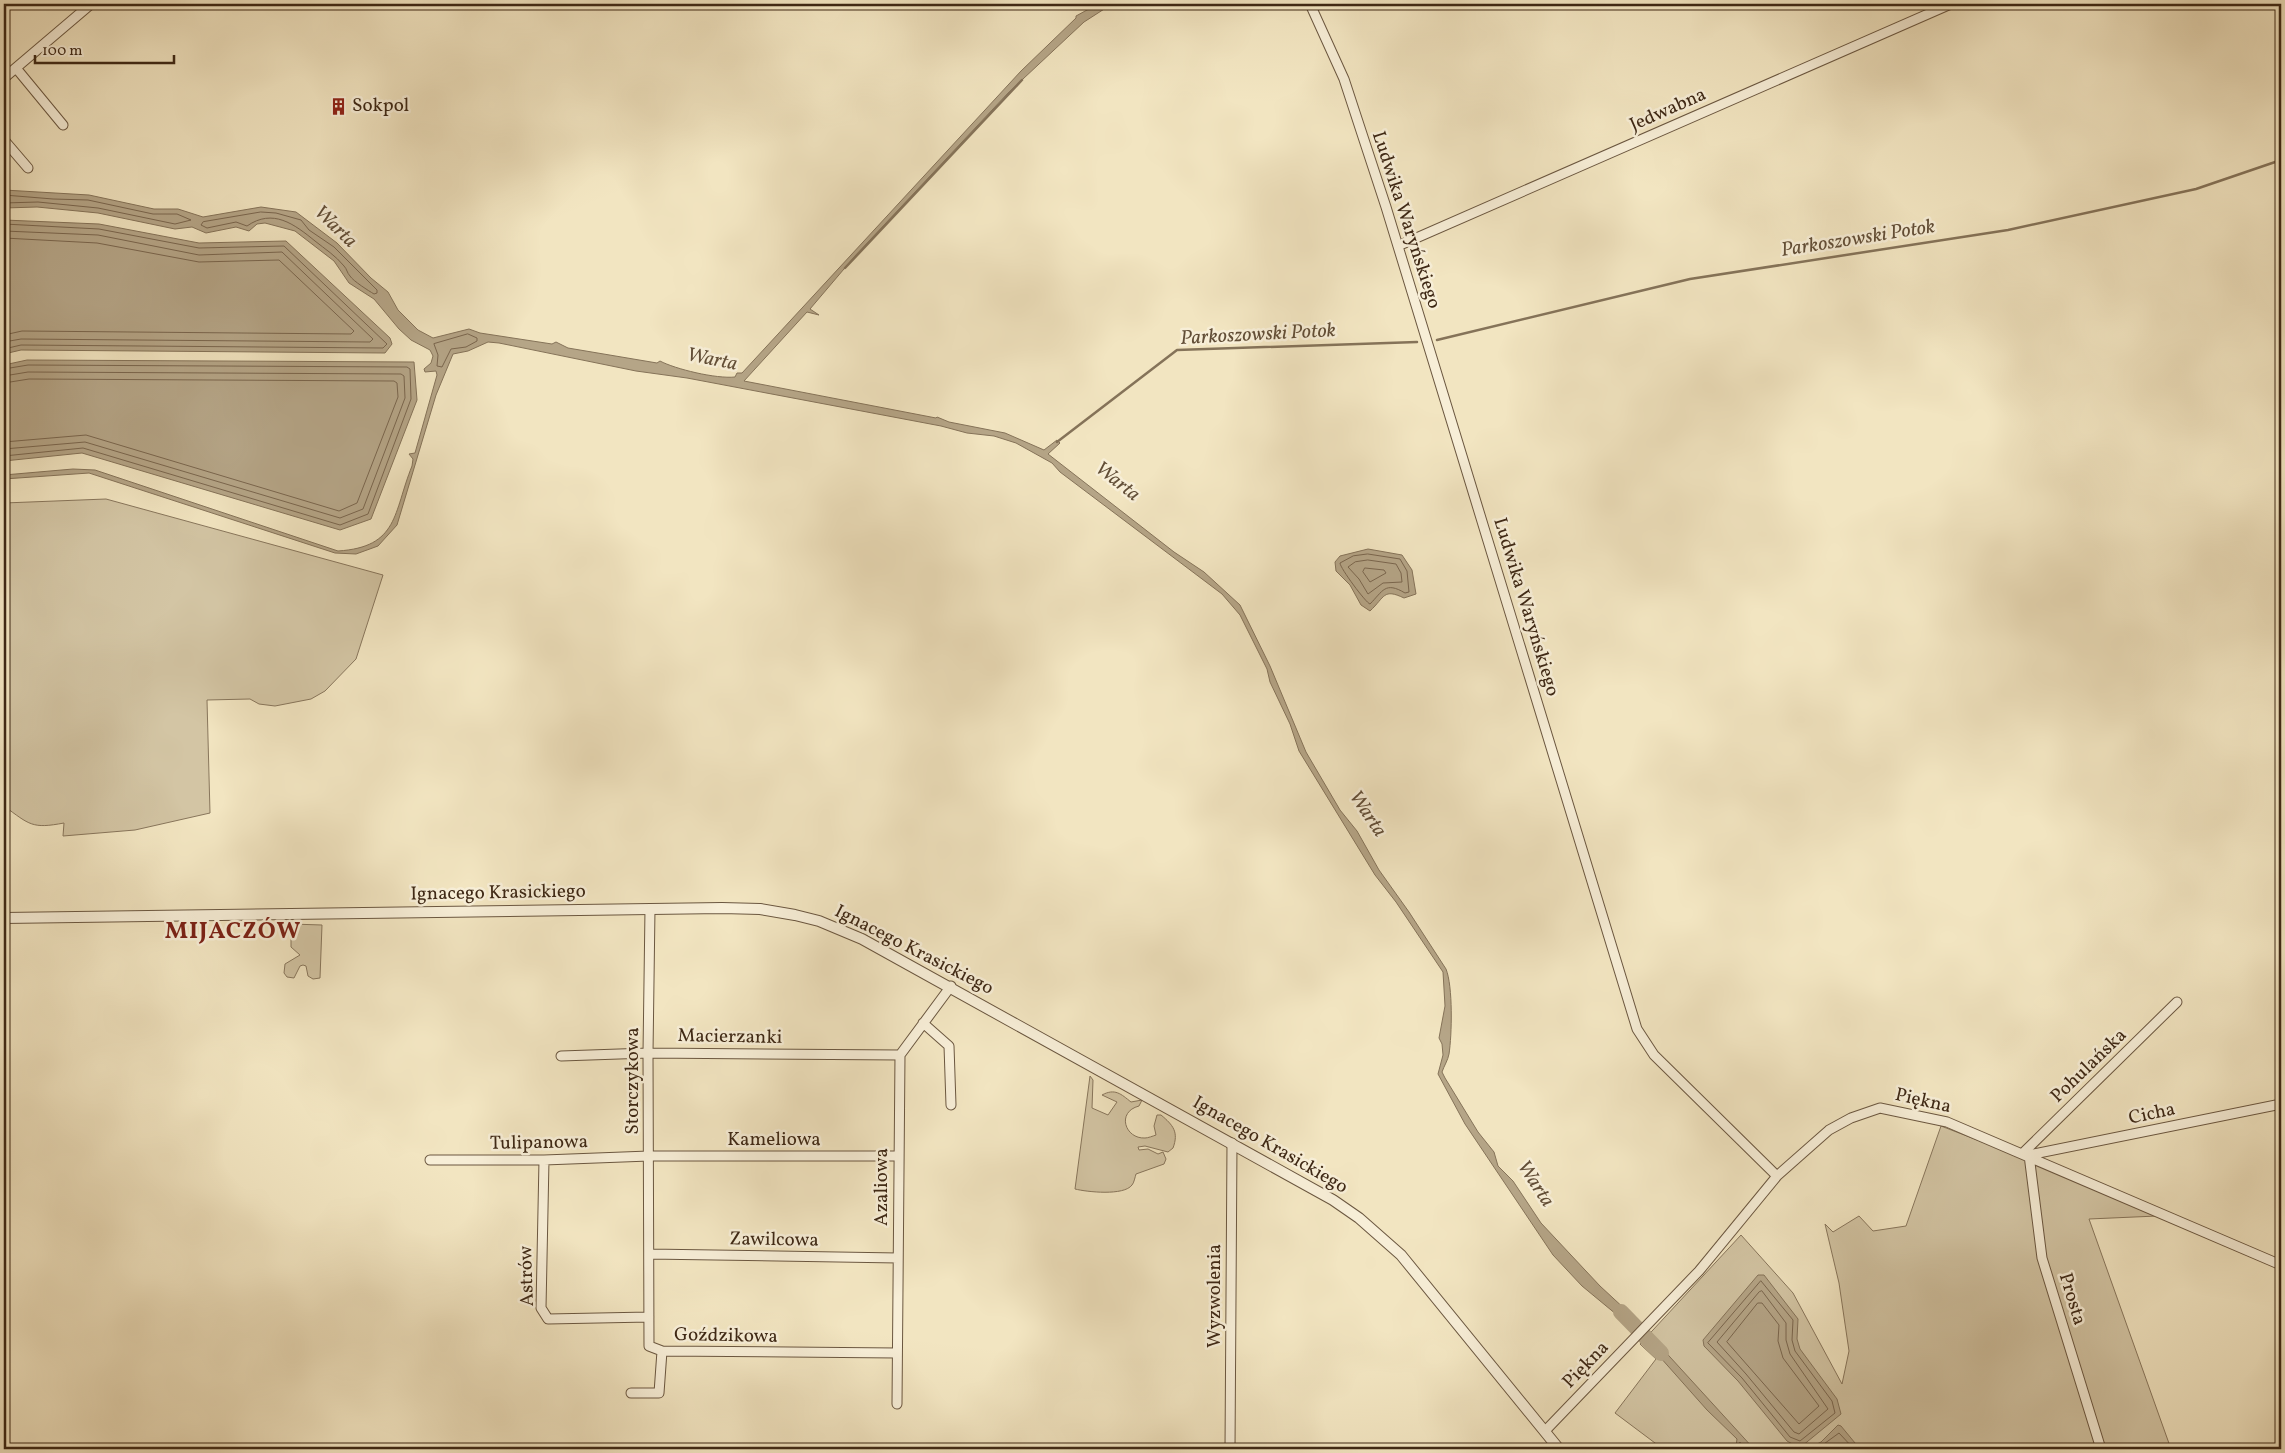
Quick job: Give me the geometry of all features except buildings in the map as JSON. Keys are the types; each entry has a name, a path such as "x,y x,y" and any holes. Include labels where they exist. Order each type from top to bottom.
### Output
{"street":[{"path":"4,78 91,4"},
{"name":"Ludwika Waryńskiego","path":"1310,4 1344,79 1398,246 1637,1029 1654,1055 1777,1176"},
{"name":"Jedwabna","path":"1398,246 1951,4"},
{"path":"16,68 63,125"},
{"path":"4,140 28,168"},
{"name":"Storczykowa","path":"649,1254 648,1053 650,909"},
{"name":"Ignacego Krasickiego","path":"4,918 760,909 820,921 862,939 950,986 1333,1200 1401,1254 1559,1449"},
{"path":"900,1055 950,986"},
{"name":"Pohulańska","path":"2026,1154 2177,1002"},
{"path":"923,1023 949,1046 951,1105"},
{"name":"Macierzanki","path":"561,1056 648,1053 900,1055"},
{"name":"Azaliowa","path":"897,1404 900,1055"},
{"name":"Cicha","path":"2026,1154 2281,1104"},
{"name":"Piękna","path":"1545,1431 1699,1271 1777,1176 1829,1130 1851,1118 1880,1108 1947,1122 2026,1154 2281,1265"},
{"name":"Wyzwolenia","path":"1230,1449 1232,1143"},
{"name":"Prosta","path":"2026,1154 2042,1258 2101,1449"},
{"name":"Kameliowa","path":"649,1156 898,1156"},
{"name":"Tulipanowa","path":"430,1160 544,1160 649,1156"},
{"name":"Astrów","path":"544,1160 541,1308 544,1315 548,1319 649,1317"},
{"name":"Zawilcowa","path":"649,1254 898,1258"},
{"name":"Goździkowa","path":"649,1254 649,1344 653,1349 896,1353"},
{"path":"631,1394 659,1393 662,1350"}],"shaded area":[{"path":"106,499 383,575 356,659 325,691 311,699 275,706 259,704 250,699 207,700 210,813 135,830 63,836 64,823 45,826 32,824 4,806 4,503"},
{"path":"291,924 322,925 320,978 313,979 308,976 306,966 303,965 300,966 294,978 287,977 284,973 285,964 300,955 291,947"},
{"path":"1090,1076 1093,1080 1092,1108 1108,1115 1117,1102 1102,1095 1111,1092 1121,1094 1131,1102 1142,1100 1139,1106 1127,1114 1126,1125 1132,1134 1145,1138 1156,1135 1154,1126 1157,1115 1161,1115 1174,1129 1175,1142 1173,1148 1168,1152 1145,1146 1138,1147 1139,1150 1148,1149 1158,1154 1163,1152 1166,1159 1164,1164 1136,1174 1132,1185 1121,1191 1096,1192 1075,1189"},
{"path":"1941,1126 2047,1167 2157,1216 2089,1219 2171,1449 1663,1449 1615,1413 1656,1359 1640,1344 1741,1235 1793,1293 1842,1384 1849,1351 1839,1283 1825,1224 1833,1232 1859,1216 1873,1231 1906,1226"}],"water":[{"path":"1098,4 1112,4 1084,22 1008,93 855,256 810,309 819,315 807,312 744,381 937,417 949,422 1005,433 1044,450 1057,440 1060,443 1048,454 1174,552 1204,572 1240,605 1270,666 1306,752 1340,810 1357,831 1379,870 1446,969 1451,998 1451,1035 1449,1054 1442,1072 1445,1078 1478,1132 1494,1152 1498,1166 1513,1181 1541,1223 1600,1286 1640,1323 1634,1329 1582,1286 1553,1255 1465,1124 1438,1074 1443,1055 1442,1044 1439,1038 1445,1006 1443,972 1396,902 1375,875 1299,751 1290,724 1270,682 1267,669 1240,615 1222,594 1060,472 1052,463 1016,443 994,436 967,433 941,426 687,378 636,371 488,342 468,351 453,354 436,395 397,525 378,546 356,554 335,553 89,473 4,479 4,475 73,469 95,470 338,551 358,548 373,543 391,525 412,466 413,459 409,454 415,453 437,375 436,371 425,372 424,369 431,363 433,356 430,350 411,340 399,329 374,299 349,283 334,261 295,231 265,223 257,224 249,231 236,227 206,233 192,227 175,229 98,213 37,207 4,208 4,190 89,195 154,209 178,209 203,217 261,207 296,212 337,243 371,278 388,292 398,310 418,330 433,338 469,329 480,333 552,344 556,342 568,348 657,363 660,361 707,375 735,377 737,373 742,373 1021,71 1076,16"},
{"path":"4,220 99,224 199,243 286,241 390,338 392,344 385,353 21,350 4,354"},
{"path":"27,360 414,362 417,400 371,519 340,530 82,453 4,461 4,365"},
{"path":"1368,549 1402,555 1412,570 1416,594 1404,598 1388,594 1370,611 1361,605 1350,585 1336,571 1335,562 1340,556"},
{"path":"1758,1275 1764,1275 1798,1319 1797,1339 1800,1349 1837,1399 1841,1414 1802,1446 1798,1447 1787,1441 1738,1381 1704,1346 1703,1340"},
{"path":"1649,1334 1754,1449 1746,1449 1740,1442 1736,1446 1737,1439 1707,1410 1644,1339"},
{"path":"1838,1425 1841,1426 1860,1449 1807,1449 1821,1442"}],"waterway":[{"path":"845,268 1022,80"},
{"name":"Parkoszowski Potok","path":"1437,340 1690,279 2008,230 2196,189 2281,160"},
{"name":"Parkoszowski Potok","path":"1057,442 1177,350 1417,342"},
{"name":"Warta","path":"1621,1312 1661,1353"}],"place":[{"name":"Sokpol","path":"338,106"}],"district":[{"name":"MIJACZÓW","path":"233,932"}]}
